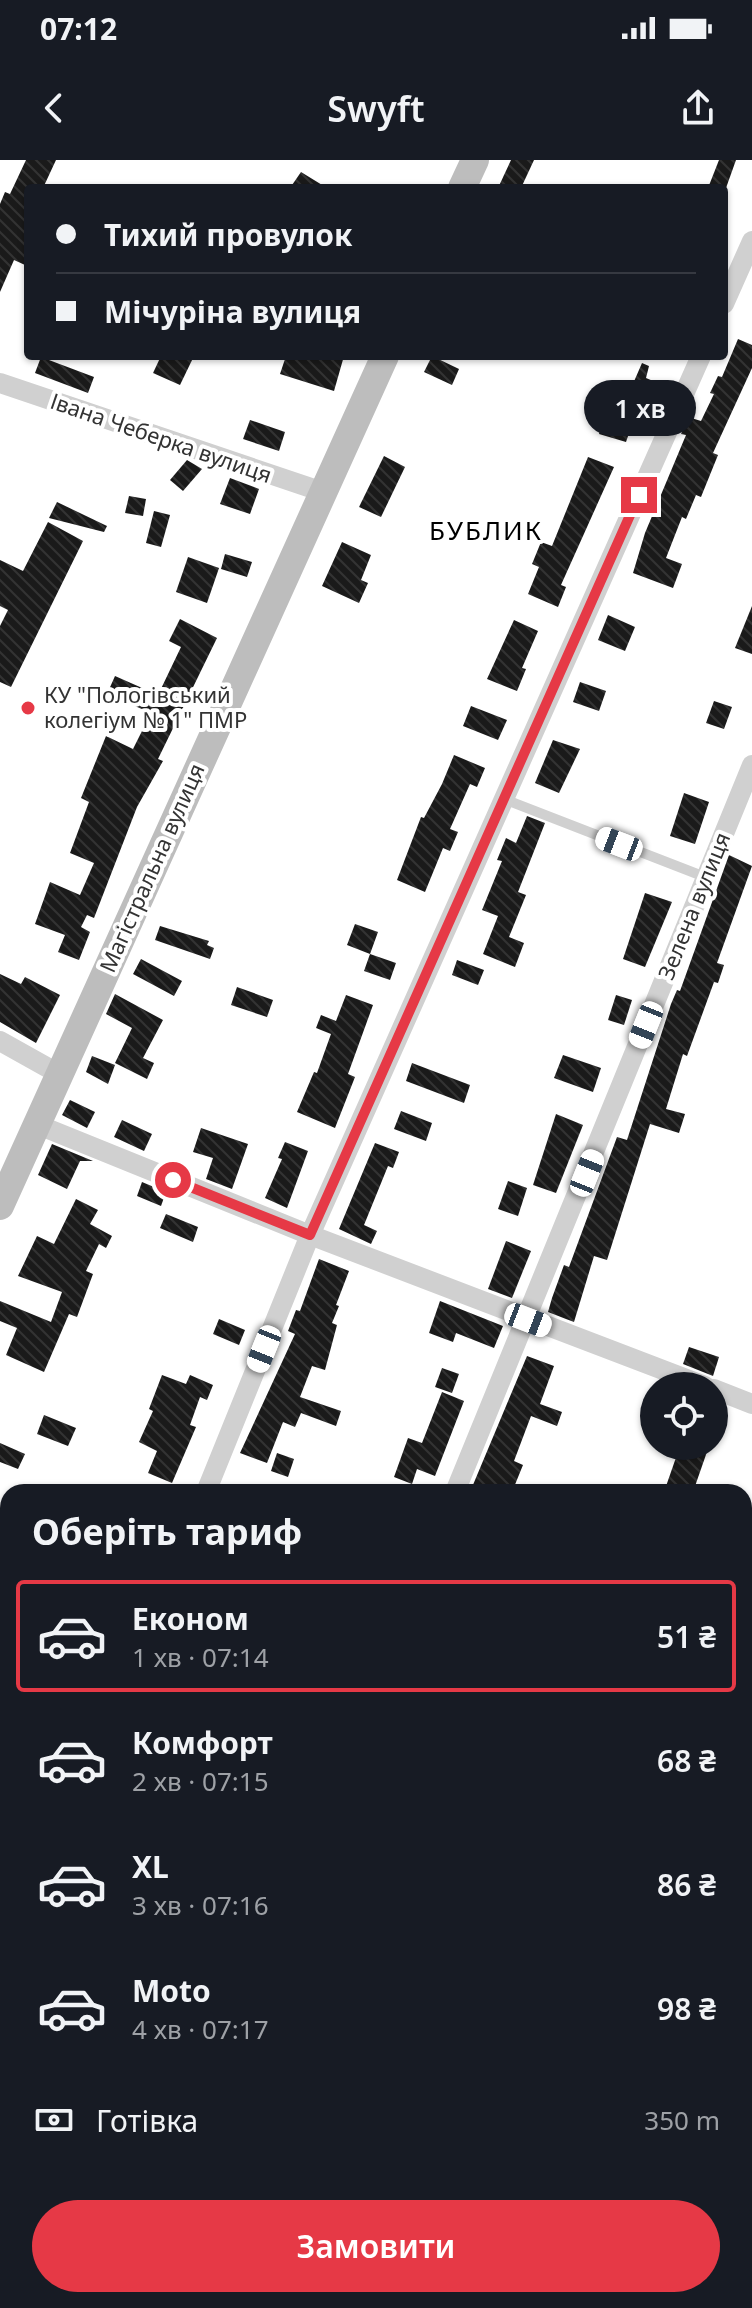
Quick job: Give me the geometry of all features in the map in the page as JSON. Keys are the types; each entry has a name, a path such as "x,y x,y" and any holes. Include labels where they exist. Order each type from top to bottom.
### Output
{"main road":[{"path":"464,184 475,160"},
{"name":"Магістральна вулиця","path":"0,1206 383,360"}],"street":[{"path":"728,295 752,241"},
{"path":"209,1484 310,1235 699,360"},
{"name":"Івана Чеберка вулиця","path":"0,383 323,492"},
{"name":"Зелена вулиця","path":"458,1484 528,1320 752,765"},
{"path":"0,1041 59,1074"},
{"path":"36,1124 310,1235 667,1372"},
{"path":"728,1395 752,1404"}],"lane":[{"path":"504,799 705,877"}],"building":[{"path":"26,160 56,160 45,184 24,184 24,265 14,260 0,292 0,204 5,192 10,194"},
{"path":"511,160 534,160 523,184 500,184"},
{"path":"719,160 736,160 727,184 710,184"},
{"path":"301,172 320,184 293,184"},
{"path":"738,339 752,345 752,368 713,453 718,455 701,497 696,495 686,519 682,517 666,558 682,564 673,588 633,573 645,533 686,435 681,434 688,417 701,421 714,394 710,393 718,376 722,377"},
{"path":"40,360 49,360 94,377 88,393 35,373"},
{"path":"159,360 192,360 180,385 153,373"},
{"path":"285,360 343,360 334,391 280,374"},
{"path":"430,360 440,360 459,369 452,385 424,372"},
{"path":"642,363 649,366 646,378 665,386 659,399 643,392 626,442 599,434 607,407 597,404 602,386 629,393"},
{"path":"250,420 285,432 279,451 243,439"},
{"path":"384,456 405,467 381,517 359,507"},
{"path":"588,457 614,467 561,585 566,587 558,607 528,594 539,567 532,564 541,542 552,546"},
{"path":"187,460 202,469 183,491 170,480"},
{"path":"230,478 259,489 250,514 220,504"},
{"path":"129,496 146,499 143,516 125,513"},
{"path":"57,502 107,526 104,532 49,518"},
{"path":"154,511 170,515 161,547 146,543"},
{"path":"48,522 83,541 11,687 0,682 0,626 8,610 0,606 0,560 23,571"},
{"path":"342,542 371,555 361,580 368,583 359,603 322,586"},
{"path":"225,554 252,562 247,577 221,569"},
{"path":"188,557 219,568 207,603 176,592"},
{"path":"752,606 752,654 735,648"},
{"path":"608,615 635,627 625,651 598,640"},
{"path":"180,619 217,638 158,759 163,761 137,807 94,918 87,915 81,927 90,932 79,960 58,952 65,935 35,924 50,882 80,895 94,863 70,853 89,802 81,798 106,736 133,749 151,713 107,694 115,676 158,695 181,647 169,641"},
{"path":"514,620 538,631 522,668 526,669 517,691 487,679"},
{"path":"580,682 606,691 599,711 573,702"},
{"path":"714,701 732,707 724,729 706,723"},
{"path":"471,706 507,720 498,740 463,726"},
{"path":"553,740 580,749 559,793 535,783"},
{"path":"454,755 485,768 477,787 470,784 450,829 458,832 450,851 443,848 425,892 397,880 421,817 424,818"},
{"path":"684,793 709,802 695,844 670,836"},
{"path":"527,816 545,823 518,892 526,895 509,937 524,943 515,967 483,954 498,916 482,910 502,861 497,860 506,838 516,843"},
{"path":"729,855 752,866 717,963 724,965 718,983 714,982 687,1056 683,1054 666,1109 685,1114 679,1133 650,1124 607,1260 594,1256 574,1322 548,1312 552,1298 564,1265 569,1267 617,1137 627,1140 671,1004 677,990 680,991"},
{"path":"645,893 672,902 645,967 623,959"},
{"path":"355,924 378,932 370,954 347,945"},
{"path":"160,926 209,941 207,945 214,948 210,959 155,940"},
{"path":"370,954 396,963 390,980 364,971"},
{"path":"141,959 182,981 174,996 133,974"},
{"path":"457,960 484,970 478,985 452,975"},
{"path":"0,974 21,984 25,977 60,995 36,1043 0,1022"},
{"path":"237,987 273,1000 267,1017 231,1005"},
{"path":"115,994 163,1020 143,1058 154,1063 147,1079 115,1063 132,1028 106,1014"},
{"path":"346,995 373,1005 348,1074 355,1077 335,1128 297,1112 314,1072 317,1073 331,1034 316,1028 321,1015 336,1021"},
{"path":"616,995 632,1000 624,1025 608,1020"},
{"path":"563,1055 601,1068 593,1092 554,1078"},
{"path":"92,1056 115,1065 108,1084 86,1072"},
{"path":"412,1063 470,1085 464,1103 406,1081"},
{"path":"70,1100 95,1112 87,1128 62,1115"},
{"path":"401,1111 432,1123 426,1141 394,1129"},
{"path":"556,1114 583,1125 556,1193 533,1185"},
{"path":"122,1120 152,1134 144,1151 114,1137"},
{"path":"201,1128 248,1144 232,1189 206,1179 213,1158 193,1152"},
{"path":"285,1142 308,1151 287,1208 265,1198 282,1159 278,1158"},
{"path":"375,1143 399,1152 393,1168 388,1166 364,1225 377,1231 371,1244 339,1229"},
{"path":"52,1144 93,1161 80,1161 67,1189 38,1175"},
{"path":"508,1181 527,1188 518,1216 498,1209"},
{"path":"142,1182 166,1192 161,1206 137,1196"},
{"path":"76,1199 98,1210 90,1224 112,1236 106,1248 99,1244 86,1271 93,1274 77,1317 69,1314 44,1372 6,1355 17,1328 0,1321 0,1301 51,1322 62,1292 18,1276 37,1236 54,1244"},
{"path":"166,1214 198,1227 193,1242 160,1228"},
{"path":"506,1241 531,1251 512,1298 488,1289"},
{"path":"319,1259 349,1271 336,1305 339,1306 332,1323 337,1325 325,1370 312,1366 300,1397 341,1411 336,1426 301,1413 295,1427 283,1422 267,1463 240,1453 295,1334 288,1331 296,1310 300,1311"},
{"path":"440,1301 503,1326 494,1348 456,1333 453,1342 429,1333"},
{"path":"219,1319 245,1330 239,1345 213,1334"},
{"path":"689,1347 719,1357 714,1372 703,1372 683,1364"},
{"path":"527,1356 554,1366 540,1404 562,1412 557,1426 531,1416 514,1461 523,1465 515,1484 473,1484"},
{"path":"442,1368 459,1374 452,1393 435,1387"},
{"path":"162,1375 186,1384 190,1375 213,1385 207,1400 200,1397 190,1425 196,1427 172,1483 148,1473 157,1451 139,1442 153,1411 149,1409"},
{"path":"442,1392 464,1401 435,1476 417,1469 412,1484 394,1477 408,1438 422,1443"},
{"path":"44,1415 76,1428 68,1446 37,1434"},
{"path":"0,1443 25,1454 18,1469 0,1462"},
{"path":"277,1453 294,1459 288,1477 271,1471"},
{"path":"675,1460 704,1460 696,1484 667,1484"}],"place":[{"name":"КУ \"Пологівський колегіум № 1\" ПМР","path":"28,708"}],"district":[{"name":"БУБЛИК","path":"486,531"}],"route":[{"path":"173,1180 310,1235 639,495"}]}
